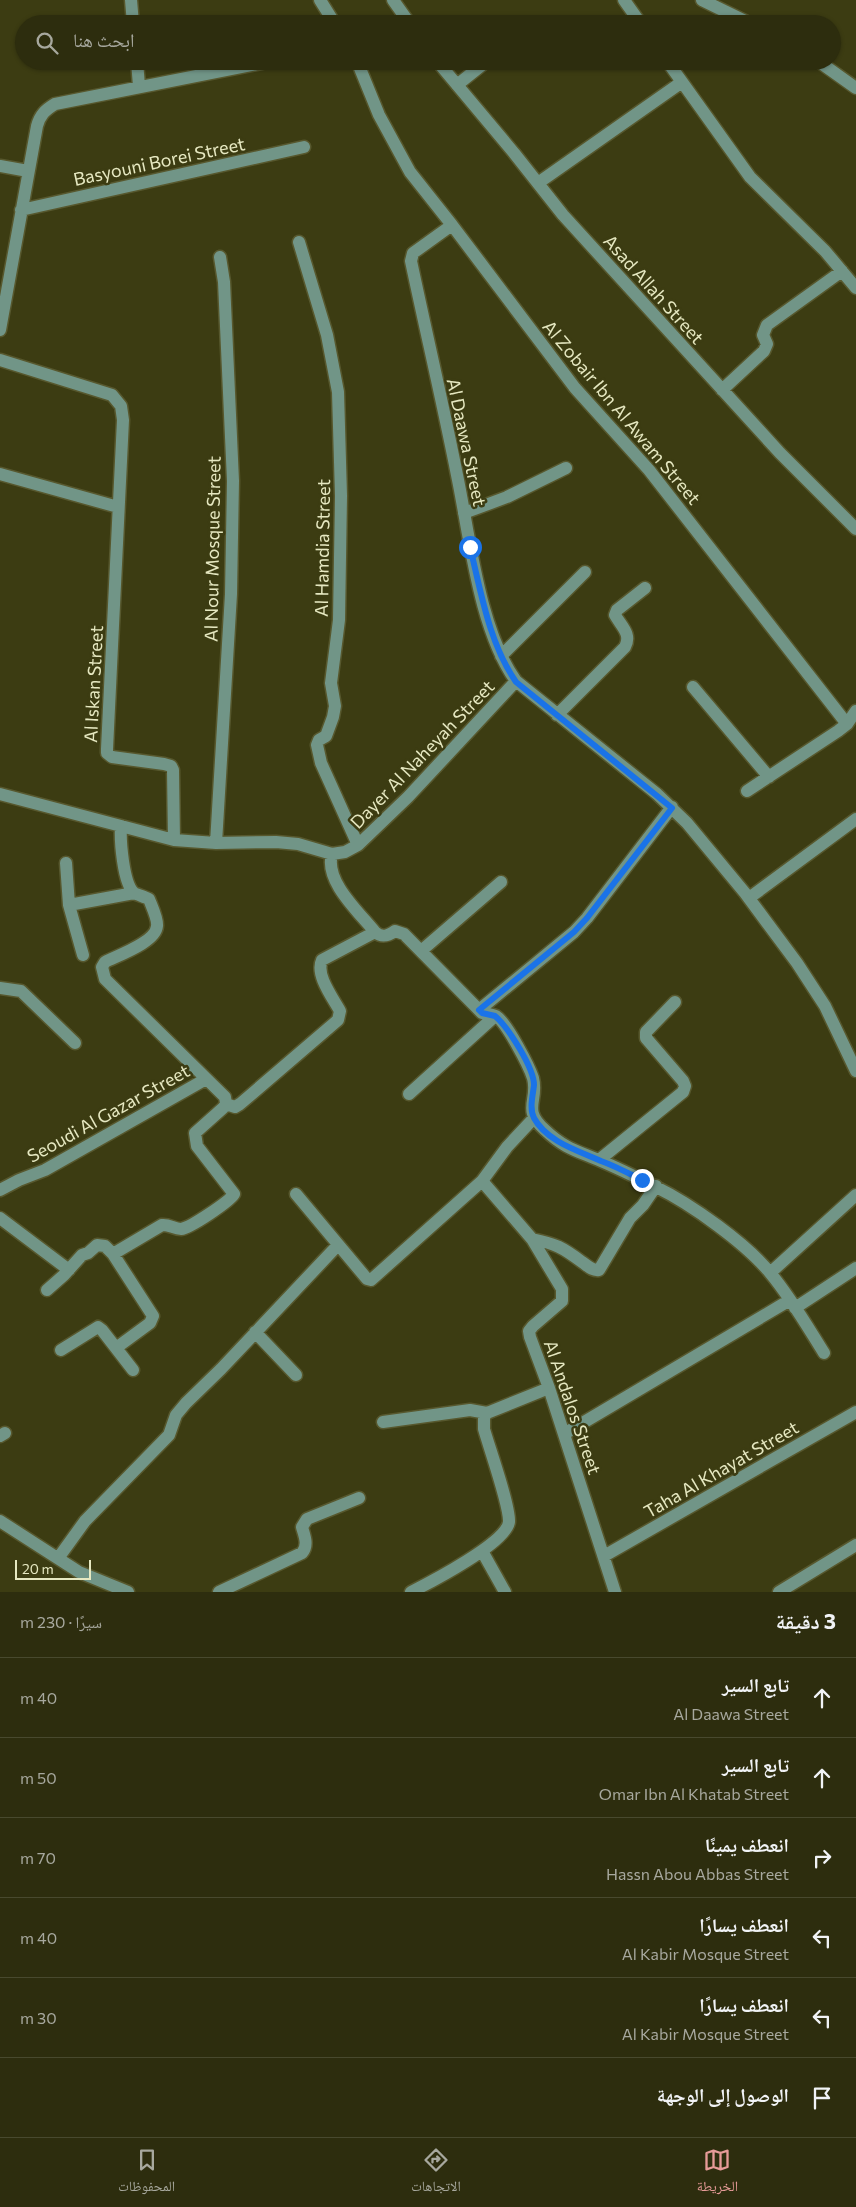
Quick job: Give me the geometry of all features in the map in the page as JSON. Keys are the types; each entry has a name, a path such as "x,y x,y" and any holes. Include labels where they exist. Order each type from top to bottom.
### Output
{"street":[{"path":"131,0 133,15"},
{"path":"320,0 329,15"},
{"path":"392,0 403,15"},
{"path":"624,0 635,15"},
{"path":"702,0 733,15"},
{"path":"138,70 139,86"},
{"path":"0,330 39,118 46,110 56,104 224,70"},
{"name":"Al Zobair Ibn Al Awam Street","path":"361,70 379,115 410,172 575,388 649,470 847,724"},
{"name":"Asad Allah Street","path":"444,70 563,215 780,453 856,529"},
{"path":"457,85 476,70"},
{"path":"673,70 750,177 825,251 856,288"},
{"path":"831,70 856,88"},
{"path":"538,183 682,82"},
{"name":"Basyouni Borei Street","path":"21,210 304,147"},
{"path":"0,166 28,170"},
{"name":"Al Daawa Street","path":"452,225 411,256 481,594 501,656 516,682"},
{"name":"Al Hamdia Street","path":"299,242 327,335 338,392 341,496 340,601 331,682 335,706 333,718 326,736 319,740 317,745 321,763 358,845"},
{"name":"Al Nour Mosque Street","path":"216,843 231,594 233,480 224,292 220,257"},
{"path":"722,390 764,351 767,344 763,335 767,325 842,271"},
{"name":"Al Iskan Street","path":"0,360 112,396 118,401 123,413 106,749 112,758 164,764 173,770 174,840"},
{"path":"464,513 507,497 566,468"},
{"path":"0,474 118,506"},
{"path":"501,656 585,572"},
{"path":"558,715 625,647 628,642 627,632 615,615 617,610 645,588"},
{"path":"516,682 672,808 749,898 797,963 825,1006 856,1071"},
{"name":"Dayer Al Naheyah Street","path":"332,854 345,852 358,845 462,742 516,682"},
{"path":"693,688 769,777"},
{"path":"747,791 847,724 856,711"},
{"path":"0,794 174,840 216,843 290,844 332,854 330,868 335,882 375,932 382,936 388,936 395,931 404,934 482,1013 495,1016 514,1040 533,1078 534,1118 507,1147 482,1181 370,1280 337,1246 296,1194"},
{"path":"479,1010 574,932 587,918 672,808"},
{"path":"749,898 856,819"},
{"path":"121,826 120,842 130,885 134,892 149,900 157,925 155,933 148,940 106,962 102,967 102,972 105,978 225,1097 226,1104"},
{"path":"66,863 69,905 84,954"},
{"path":"421,951 501,882"},
{"path":"69,905 134,892"},
{"path":"226,1104 235,1106 240,1104 338,1020 340,1011 322,975 320,964 322,960 375,932"},
{"path":"0,988 21,991 75,1043"},
{"path":"600,1160 683,1092 685,1086 683,1081 646,1038 646,1032 675,1002"},
{"path":"409,1094 495,1016"},
{"name":"Seoudi Al Gazar Street","path":"0,1190 45,1170 206,1079"},
{"path":"112,1254 162,1225 167,1224 176,1228 184,1228 231,1200 234,1194 197,1146 194,1138 195,1133 226,1104"},
{"path":"534,1118 559,1142 574,1152 600,1160 676,1197 752,1255 770,1273 793,1304 824,1353"},
{"name":"Al Andalos Street","path":"482,1181 532,1239 562,1289 562,1301 529,1331 615,1592"},
{"path":"532,1239 554,1243 592,1270 599,1270 630,1218 643,1205 656,1186"},
{"path":"770,1273 856,1195"},
{"path":"0,1218 69,1270"},
{"path":"47,1290 82,1255 91,1252 97,1245 105,1246 153,1316 150,1323 116,1348"},
{"path":"59,1557 85,1521 168,1435 176,1415 186,1402 221,1369 337,1246"},
{"path":"564,1434 856,1268"},
{"path":"61,1350 98,1328 102,1330 133,1370"},
{"path":"255,1332 296,1375"},
{"path":"383,1422 470,1410 487,1412 548,1388"},
{"path":"411,1592 482,1550 501,1536 507,1528 509,1520 484,1429 484,1417 487,1412"},
{"name":"Taha Al Khayat Street","path":"604,1556 856,1412"},
{"path":"219,1592 302,1553 305,1550 306,1540 302,1527 307,1519 359,1498"},
{"path":"0,1521 92,1578 128,1592"},
{"path":"779,1592 856,1545"},
{"path":"482,1550 504,1592"}],"route":[{"path":"470,547 481,594 501,656 506,668 516,682 672,808 587,918 574,932 560,946 479,1010 482,1013 498,1018 514,1040 533,1078 532,1109 538,1124 574,1152 600,1160 642,1180"}]}
